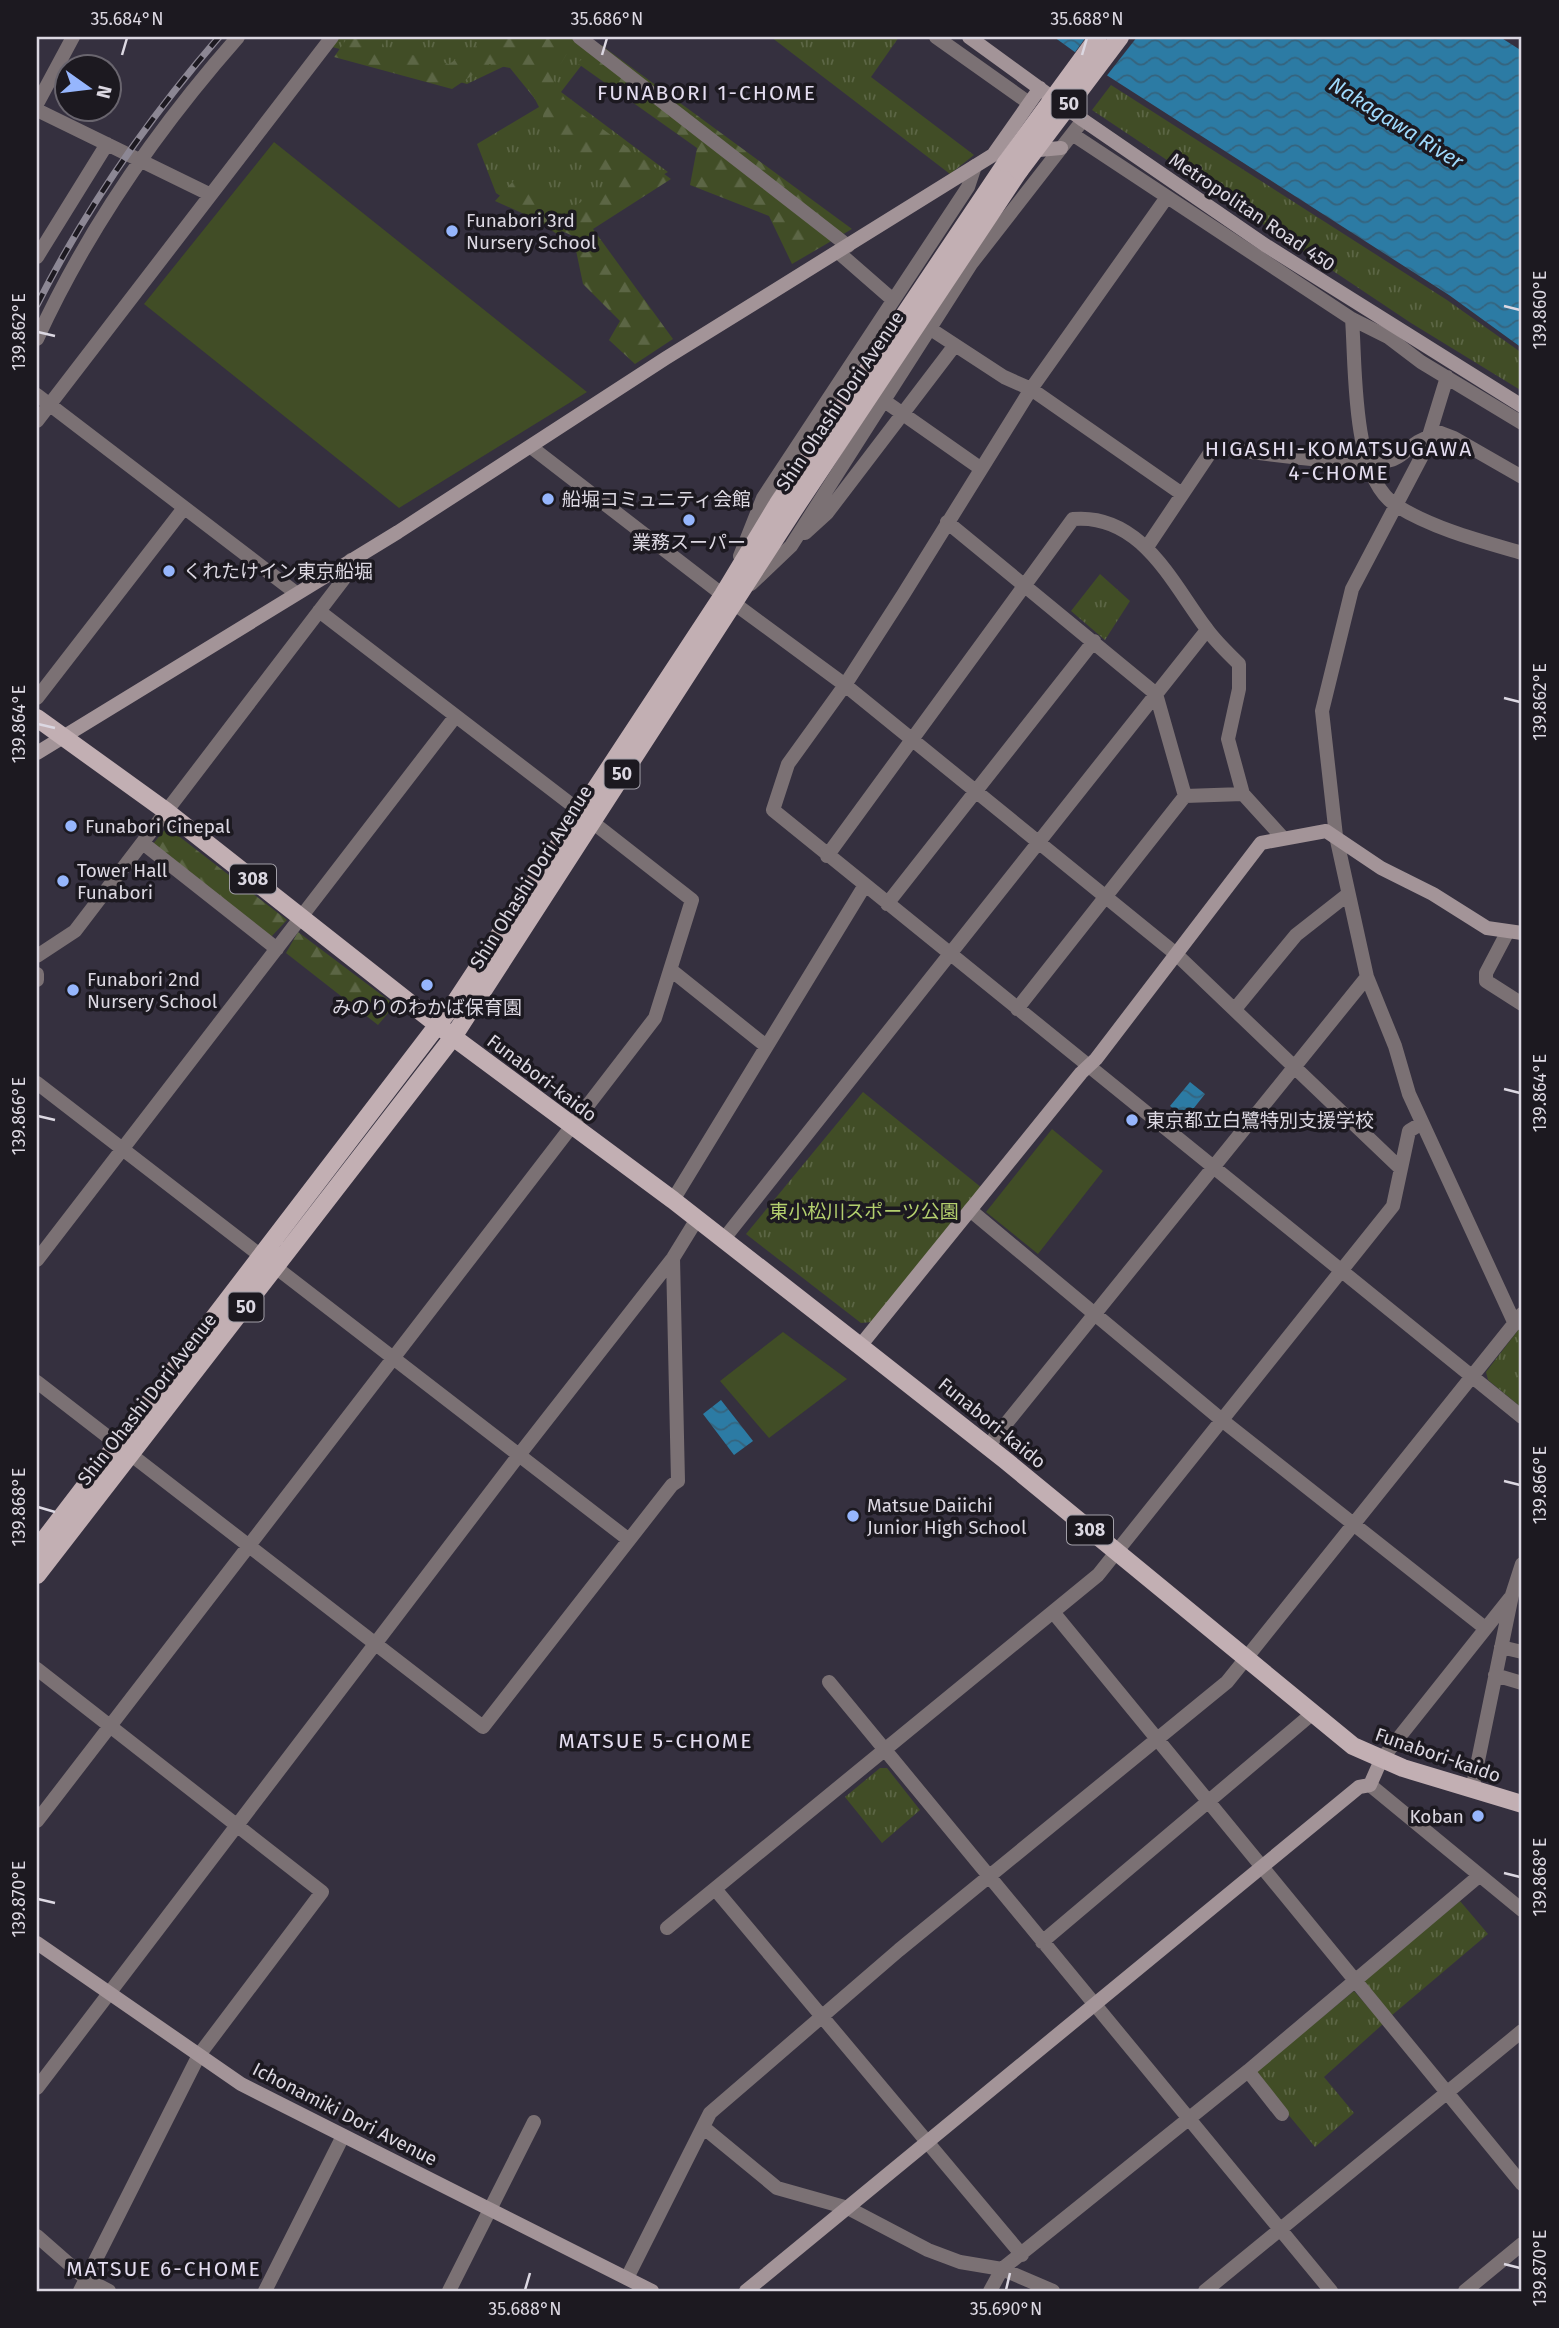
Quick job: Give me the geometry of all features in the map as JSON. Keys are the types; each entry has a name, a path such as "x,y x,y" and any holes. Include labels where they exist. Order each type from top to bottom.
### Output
{"main road":[{"name":"50","path":"1006,163 1098,37"},
{"name":"50","path":"1006,163 1120,37"},
{"name":"Shin Ohashi Dori Avenue","path":"37,1575 124,1450 446,1032 732,594 1006,163"},
{"name":"Funabori-kaido","path":"37,718 166,811 446,1032 673,1200 860,1346 988,1446 1353,1746 1381,1760 1522,1804"},
{"name":"Shin Ohashi Dori Avenue","path":"37,1549 124,1450"}],"street":[{"path":"37,104 74,37"},
{"path":"37,339 91,234 140,160 170,117 237,37"},
{"path":"37,421 42,399 209,194 332,37"},
{"path":"579,37 843,249 893,300"},
{"path":"936,37 1029,103"},
{"name":"Metropolitan Road 450","path":"969,37 1083,120 1391,332 1522,406"},
{"path":"1006,163 1029,103 1040,88"},
{"path":"37,110 209,194"},
{"path":"791,546 971,264 1083,120"},
{"path":"1073,134 1352,319 1391,332 1447,377 1522,423"},
{"path":"37,257 107,144"},
{"path":"37,753 351,560 666,358 975,166 1006,163 1061,148"},
{"path":"732,594 763,498 968,187 975,166"},
{"path":"1167,197 1031,389 845,685 788,764 773,810 1522,1417"},
{"path":"1352,319 1365,462 1377,485 1395,505 1443,527 1522,553"},
{"path":"929,328 1004,377 1031,389 1182,494"},
{"path":"732,594 827,513 955,345"},
{"path":"627,2278 710,2113 820,2016 1227,1682 1519,1319 1422,1123 1367,977 1336,836 1322,711 1352,589 1432,434 1447,377"},
{"path":"42,399 296,593"},
{"path":"884,400 980,468"},
{"path":"1147,547 1214,447 1365,462 1394,459 1418,439 1432,434 1454,438 1522,477"},
{"path":"531,447 732,594 1176,954 1400,1168"},
{"path":"37,698 184,508"},
{"path":"827,856 1073,519 1087,518 1122,531 1147,547 1174,578 1206,630 1240,664 1239,689 1228,739 1243,794 1283,838"},
{"path":"947,522 1156,694 1185,796"},
{"path":"37,956 75,932 346,576 351,560"},
{"path":"37,1821 655,1018 692,900 319,611"},
{"path":"723,1240 1206,630"},
{"path":"887,904 1094,641"},
{"path":"37,1260 455,717"},
{"path":"1017,1009 1185,796 1243,794"},
{"path":"860,1346 1089,1066 1261,843 1326,831 1381,868 1433,894 1487,928 1507,933 1522,933"},
{"path":"144,844 277,949"},
{"path":"673,1200 864,886"},
{"path":"1235,1009 1296,935 1348,895"},
{"path":"1507,933 1486,972 1486,981 1522,1004"},
{"path":"671,970 766,1046"},
{"path":"37,974 37,980"},
{"path":"988,1446 1367,977"},
{"path":"37,1083 629,1540"},
{"path":"667,1928 1098,1575 1394,1206 1409,1131 1422,1123"},
{"path":"970,1210 1096,1312 1223,1421 1485,1628"},
{"path":"37,2088 374,1643 673,1258 697,1219"},
{"path":"37,1382 483,1727 672,1485 678,1482 673,1258"},
{"path":"1472,1790 1512,1595 1522,1564"},
{"path":"1370,1785 1381,1760 1522,1583"},
{"path":"1054,1612 1522,2184"},
{"path":"1501,1647 1522,1652"},
{"path":"37,1669 322,1892 199,2055 83,2285"},
{"path":"1495,1675 1522,1683"},
{"path":"829,1682 990,1876 1094,2007 1331,2291"},
{"path":"1042,1942 1210,1803 1313,1713"},
{"path":"746,2291 1359,1787 1370,1785"},
{"path":"1370,1785 1522,1910"},
{"path":"990,2291 1002,2269 1248,2071 1479,1876"},
{"path":"715,1889 1022,2255"},
{"name":"Ichonamiki Dori Avenue","path":"37,1943 241,2084 652,2291"},
{"path":"1205,2291 1522,2031"},
{"path":"1248,2071 1282,2114"},
{"path":"449,2291 534,2122"},
{"path":"703,2127 778,2188 848,2208 928,2250 960,2263 1002,2269 1053,2291"},
{"path":"265,2291 343,2136"},
{"path":"37,2236 83,2285 109,2291"},
{"path":"1465,2291 1522,2244"}],"green space":[{"path":"332,37 579,37 594,49 561,92 668,172 557,234 496,193 477,144 539,107 515,61 467,84 325,45"},
{"path":"348,37 386,37 381,47 449,64 490,37 561,37 572,46 552,77 567,103 671,179 593,229 673,339 635,364 609,340 620,321 583,284 573,236 495,201 518,176 563,213 609,185 540,136 544,110 510,68 489,64 452,89 334,57"},
{"path":"771,37 899,37 871,77 974,155 950,174"},
{"path":"601,45 852,229 792,264 769,216 690,185 697,148 577,63"},
{"path":"1111,85 1447,300 1522,353 1522,391 1411,323 1092,110"},
{"path":"274,142 587,392 399,508 144,304"},
{"path":"1100,574 1130,601 1105,640 1071,611"},
{"path":"167,827 287,920 271,937 148,850"},
{"path":"298,932 395,1005 378,1025 286,953"},
{"name":"東小松川スポーツ公園","path":"863,1092 982,1188 872,1322 861,1323 746,1234"},
{"path":"1052,1129 1103,1171 1038,1254 986,1212"},
{"path":"1522,1325 1522,1408 1488,1380 1486,1372"},
{"path":"783,1332 847,1379 769,1438 720,1381"},
{"path":"880,1768 887,1768 920,1810 882,1843 845,1797"},
{"path":"1460,1901 1488,1934 1391,2016 1362,1982"},
{"path":"1354,1991 1383,2024 1324,2077 1354,2113 1315,2147 1254,2073"}],"water":[{"name":"Nakagawa River","path":"1054,37 1500,37 1522,51 1522,348 1449,295 1108,76"},
{"path":"1190,1082 1205,1094 1186,1118 1170,1106"},
{"path":"721,1400 753,1441 734,1455 703,1414"}],"pier":[{"path":"1086,37 1137,37 1105,78 1073,55"}],"railway":[{"path":"37,305 76,234 120,165 219,37"}],"place":[{"name":"Funabori 3rd Nursery School","path":"452,231"},
{"name":"船堀コミュニティ会館","path":"548,499"},
{"name":"業務スーパー","path":"689,520"},
{"name":"くれたけイン東京船堀","path":"169,571"},
{"name":"Funabori Cinepal","path":"71,826"},
{"name":"Tower Hall Funabori","path":"63,881"},
{"name":"みのりのわかば保育園","path":"427,985"},
{"name":"Funabori 2nd Nursery School","path":"73,990"},
{"name":"東京都立白鷺特別支援学校","path":"1132,1120"},
{"name":"Matsue Daiichi Junior High School","path":"853,1516"},
{"name":"Koban","path":"1478,1816"}],"district":[{"name":"FUNABORI 1-CHOME","path":"707,93"},
{"name":"HIGASHI-KOMATSUGAWA 4-CHOME","path":"1339,461"},
{"name":"MATSUE 5-CHOME","path":"656,1741"},
{"name":"MATSUE 6-CHOME","path":"164,2269"}]}
